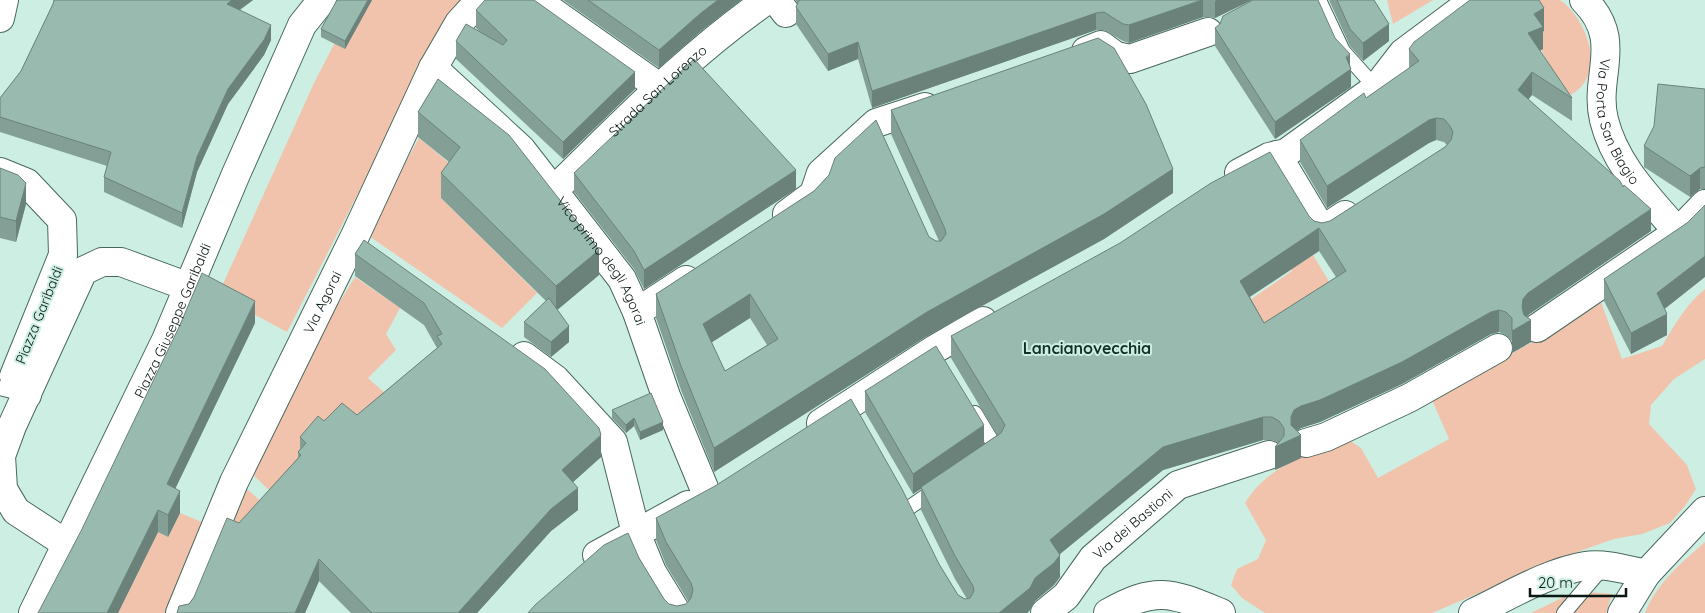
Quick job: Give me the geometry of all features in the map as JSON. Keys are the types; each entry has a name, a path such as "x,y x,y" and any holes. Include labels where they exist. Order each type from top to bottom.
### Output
{"street":[{"path":"0,18 4,0"},
{"path":"301,12 322,0"},
{"name":"Via Agorai","path":"180,613 234,482 355,236 433,68 459,23 480,0"},
{"path":"536,0 659,88"},
{"path":"1219,183 1269,157 1282,154 1376,88 1403,53 1474,0"},
{"name":"Via Porta San Biagio","path":"1584,0 1598,14 1606,42 1602,109 1604,122 1618,156 1678,232"},
{"name":"Strada San Lorenzo","path":"555,189 659,88 733,10 776,4"},
{"name":"Piazza Giuseppe Garibaldi","path":"33,613 68,545 189,287 301,12"},
{"path":"1064,58 1101,45 1116,56 1130,59 1213,30"},
{"name":"Vico primo degli Agorai","path":"433,68 521,148 555,189 622,279 637,312 666,396 707,494"},
{"path":"770,225 804,203 814,194 821,172 880,132 951,98"},
{"path":"1282,154 1322,230 1363,204"},
{"name":"Piazza Garibaldi","path":"0,172 27,183 62,220 64,255 14,376 27,395"},
{"path":"1537,328 1678,232 1705,204"},
{"path":"355,236 378,252"},
{"name":"Piazza Garibaldi","path":"68,545 16,511 3,489 2,456 12,426 83,271 102,262 121,262 189,287"},
{"path":"637,312 704,268"},
{"path":"801,436 853,409 937,353 970,319 1008,308"},
{"path":"503,341 555,379 613,442 636,533 652,572 677,613"},
{"path":"1306,443 1326,437 1409,398 1498,348"},
{"name":"Via dei Bastioni","path":"1045,613 1066,596 1093,558 1178,485 1269,455"},
{"path":"575,573 595,556 730,480"},
{"path":"1622,613 1646,574 1705,511"},
{"path":"1473,613 1552,577 1585,566 1646,574"},
{"path":"1108,613 1127,602 1152,594 1169,594 1221,613"}],"lane":[{"path":"1320,0 1343,51 1376,88"},
{"path":"0,388 27,395"},
{"path":"965,398 996,448 980,458"},
{"path":"910,507 949,480"},
{"path":"1564,613 1603,567"}],"shaded area":[{"path":"357,0 470,0 386,139 287,332 218,295 314,83"},
{"path":"1387,0 1433,0 1393,24"},
{"path":"1525,0 1560,0 1579,21 1586,35 1591,64 1587,77 1579,89 1566,97 1534,36 1544,31"},
{"path":"419,138 460,172 441,198 537,293 502,328 366,234"},
{"path":"1304,240 1339,298 1269,343 1247,302 1292,271 1284,257"},
{"path":"355,277 400,308 386,334 396,350 368,378 387,395 320,539 251,473 287,387"},
{"path":"1705,289 1705,359 1674,379 1651,405 1649,424 1687,465 1696,489 1685,506 1670,523 1642,534 1614,539 1566,556 1432,613 1265,613 1242,598 1231,585 1237,569 1258,559 1266,540 1245,503 1254,490 1277,470 1303,456 1346,438 1361,448 1378,478 1449,439 1432,400 1601,302 1622,359 1662,346 1686,308"},
{"path":"241,484 271,510 218,536"},
{"path":"180,513 209,525 174,613 118,613 158,532 168,537"},
{"path":"1705,542 1705,613 1645,613 1663,583"},
{"path":"1576,591 1612,594 1606,613 1531,613"}],"building":[{"path":"54,0 232,0 227,4 271,25 264,40 228,89 197,157 182,213 104,177 111,152 0,117 0,98 21,71"},
{"path":"337,0 368,0 345,41 321,29"},
{"path":"485,0 534,0 635,72 563,142 456,41 466,24 503,45 507,40 476,10"},
{"path":"588,0 718,0 659,50"},
{"path":"799,0 1202,0 1129,25 1123,24 1104,12 1096,13 872,91 858,42 828,54 796,7"},
{"path":"1253,0 1318,0 1335,38 1350,54 1346,57 1351,69 1275,122 1215,28 1220,24 1223,16"},
{"path":"1337,0 1374,0 1389,24 1363,43 1350,29"},
{"path":"1470,0 1539,0 1544,8 1534,14 1543,27 1528,33 1572,98 1532,72 1518,90 1620,181 1623,187 1624,185 1651,209 1528,293 1523,299 1522,307 1524,315 1531,320 1512,331 1512,318 1506,312 1499,310 1491,312 1402,362 1320,400 1301,406 1294,410 1291,417 1291,425 1301,435 1275,447 1284,436 1284,428 1279,421 1272,417 1263,417 1163,447 1050,540 1060,555 1054,563 1035,578 1030,588 999,613 528,613 604,545 628,533 639,558 664,599 669,604 677,606 686,604 691,598 693,590 691,583 666,542 656,518 715,486 851,399 902,489 939,564 958,595 965,599 970,598 974,591 973,586 955,556 921,487 1001,433 1005,425 951,336 1120,243 1211,183 1270,152 1309,216 1314,221 1322,223 1330,221 1445,147 1451,140 1453,132 1444,119 1436,118 1429,120 1327,186 1300,140 1364,93 1366,98 1419,61 1409,49 1414,42","holes":["1319,228 1346,271 1264,323 1240,281"]},
{"path":"1098,38 1114,48 1146,104 1173,169 1104,214 927,312 714,448 681,366 656,294 814,191 829,175 835,158 876,120 929,237 936,241 941,241 946,234 945,229 891,110","holes":["750,294 778,339 725,371 703,324"]},
{"path":"694,59 796,170 644,270 634,251 574,173"},
{"path":"438,79 509,135 599,250 556,286 441,173 460,147 418,112"},
{"path":"1658,84 1705,89 1705,167 1700,168 1690,176 1644,146 1654,126"},
{"path":"0,168 18,175 26,183 16,221 0,217"},
{"path":"1705,205 1705,256 1657,293 1667,314 1631,333 1604,279 1687,223"},
{"path":"364,240 545,369 599,428 601,435 562,470 578,488 551,509 458,613 372,613 319,559 295,613 177,613 179,606 189,604 194,597 227,518 239,523 301,455 298,452 306,443 300,437 318,416 324,421 342,403 357,415 442,344 437,336 442,334 424,303 355,254"},
{"path":"202,273 255,301 167,484 180,491 168,515 158,510 107,613 38,613 81,531 180,325"},
{"path":"549,298 569,326 551,342 524,322"},
{"path":"936,346 984,425 913,474 865,391"},
{"path":"651,393 663,422 640,432 634,418 626,425 612,410"}],"district":[{"name":"Lancianovecchia","path":"1087,348"}]}
